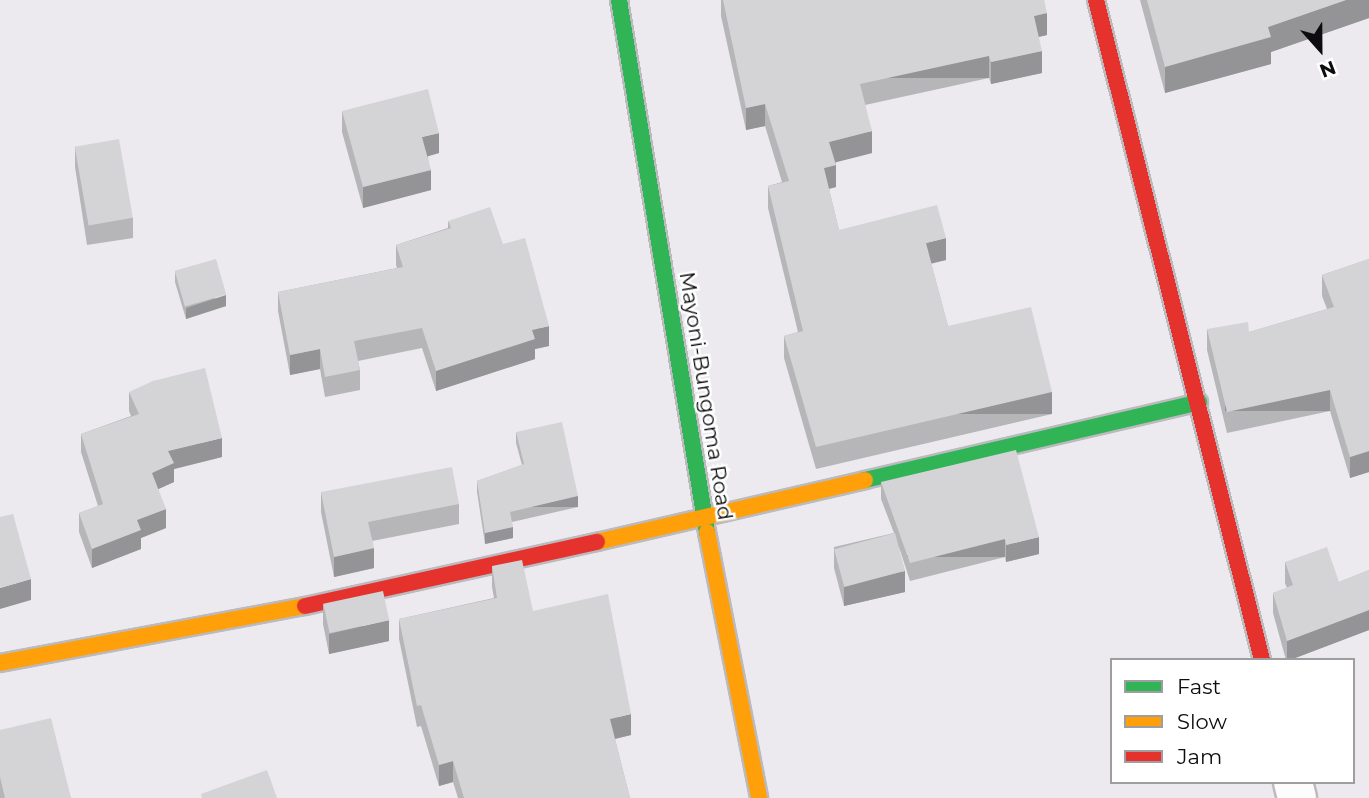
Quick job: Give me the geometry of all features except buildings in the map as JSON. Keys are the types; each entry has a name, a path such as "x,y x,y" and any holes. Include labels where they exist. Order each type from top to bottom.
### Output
{"street":[{"name":"Mayoni-Bungoma Road","path":"619,0 704,518 760,798"},
{"path":"1096,0 1262,658"},
{"path":"0,663 219,625 704,518 1199,402"}],"traffic: fast":[{"path":"619,0 707,532"},
{"path":"865,480 1199,402"}],"traffic: slow":[{"path":"597,542 865,480"},
{"path":"707,532 759,798"},
{"path":"0,663 305,606"}],"traffic: jam":[{"path":"1096,0 1261,658"},
{"path":"305,606 597,542"}]}
